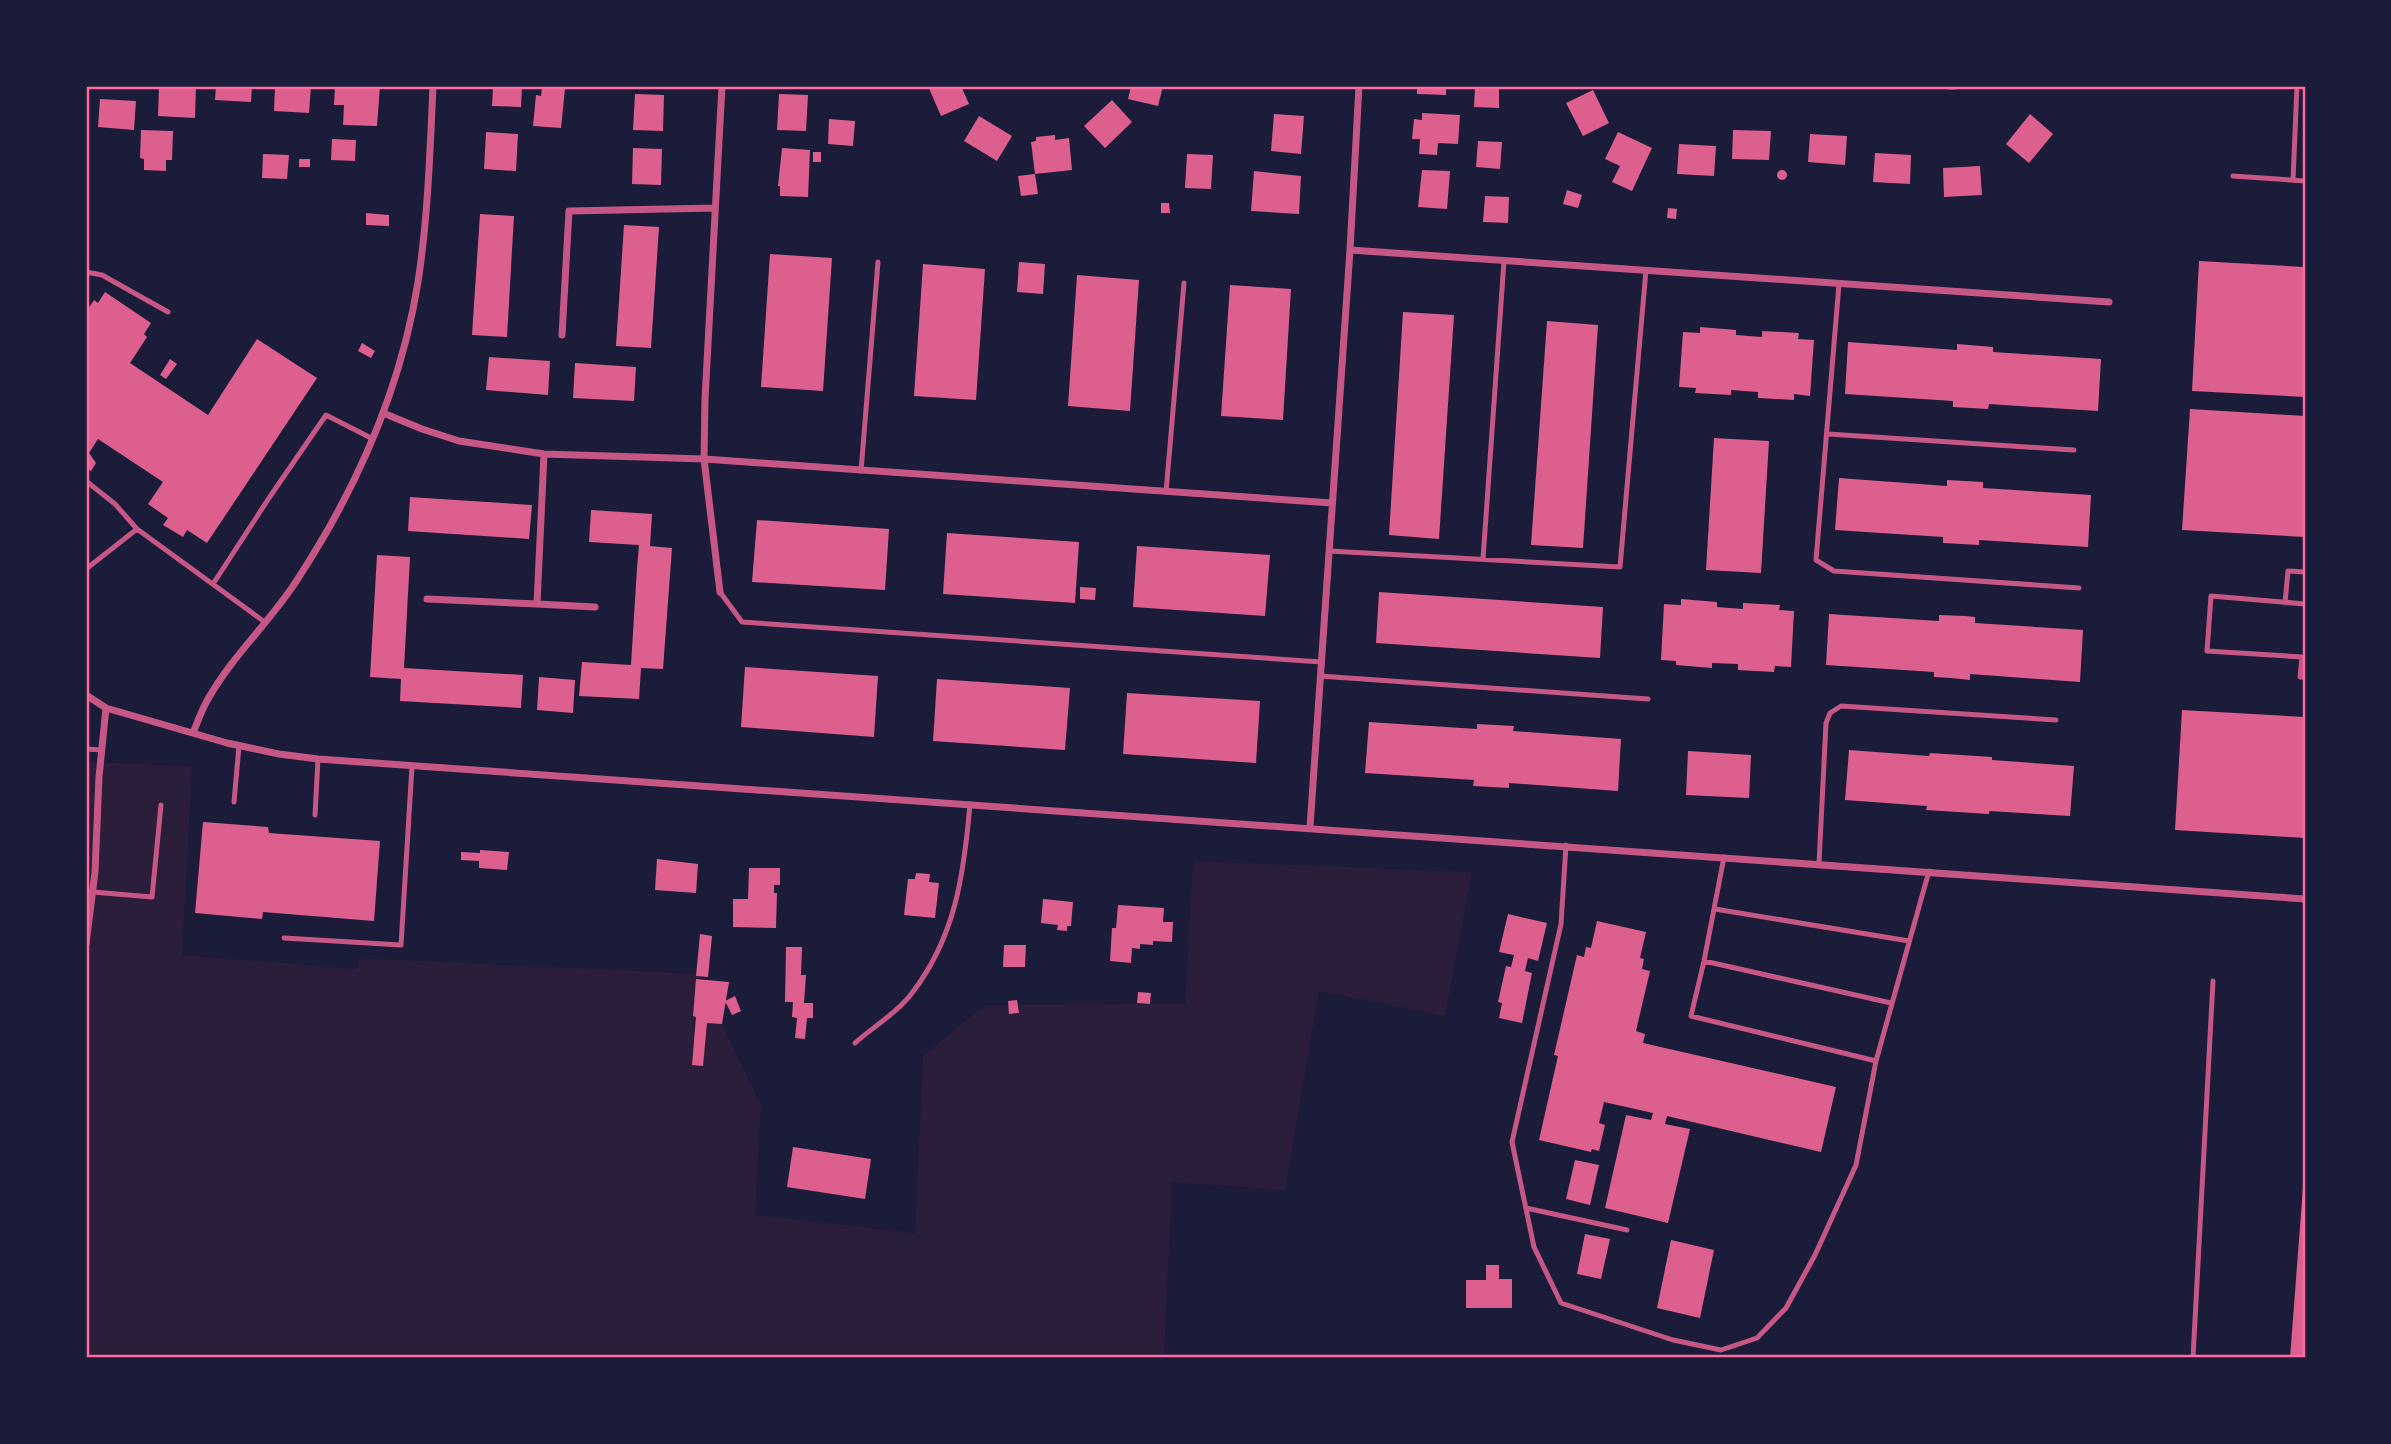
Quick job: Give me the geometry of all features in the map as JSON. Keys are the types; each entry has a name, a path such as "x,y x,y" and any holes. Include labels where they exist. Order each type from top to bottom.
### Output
{"street":[{"path":"193,733 208,698 298,580 348,492 383,413 397,372 418,283 428,197 433,86"},
{"path":"720,592 704,459 722,86"},
{"path":"1310,827 1359,86"},
{"path":"1949,86 1955,86"},
{"path":"562,335 569,211 715,208"},
{"path":"1350,250 2109,302"},
{"path":"383,413 459,441 544,454 704,459 1332,503"},
{"path":"537,604 544,454"},
{"path":"427,599 595,607"},
{"path":"86,695 106,708 239,746 317,759 2305,899"},
{"path":"86,944 93,892 106,708"}],"lane":[{"path":"2292,180 2297,86"},
{"path":"2295,127 2305,127"},
{"path":"2233,176 2305,181"},
{"path":"1483,559 1504,261"},
{"path":"861,471 878,262"},
{"path":"1329,551 1620,567 1646,270"},
{"path":"86,272 102,275 169,312"},
{"path":"1166,492 1184,283"},
{"path":"1839,284 1816,560 1834,571 2079,589"},
{"path":"213,584 326,415 373,439"},
{"path":"1828,434 2074,450"},
{"path":"86,481 137,529 266,623"},
{"path":"86,569 137,529"},
{"path":"2285,603 2288,571 2305,572"},
{"path":"720,592 742,622 1321,662"},
{"path":"2305,604 2211,596 2207,651 2302,657 2300,677 2305,677"},
{"path":"1320,676 1648,699"},
{"path":"1819,863 1826,723 1830,713 1840,706 2056,720"},
{"path":"234,802 239,746"},
{"path":"86,749 102,750"},
{"path":"315,815 317,759"},
{"path":"284,938 401,945 412,766"},
{"path":"855,1043 911,995 940,951 961,888 970,804"},
{"path":"93,892 152,897 161,805"},
{"path":"1566,845 1561,923 1512,1142 1534,1247 1560,1303 1673,1340 1721,1350 1757,1338 1786,1308 1815,1255 1856,1165 1875,1061 1929,871"},
{"path":"1724,857 1691,1016 1875,1061"},
{"path":"1715,909 1909,941"},
{"path":"1704,961 1891,1003"},
{"path":"2193,1358 2213,981"},
{"path":"1526,1208 1627,1230"}],"shaded area":[{"path":"86,762 192,766 182,955 357,969 359,958 698,974 761,1105 755,1215 915,1233 923,1056 985,1005 1185,1004 1193,861 1472,872 1445,1016 1319,991 1285,1190 1172,1182 1164,1358 86,1358"}],"building":[{"path":"159,86 196,86 195,118 158,116"},
{"path":"216,86 252,86 251,102 215,100"},
{"path":"275,86 311,86 309,113 274,111"},
{"path":"335,86 380,86 377,126 343,125 344,105 334,105"},
{"path":"493,86 522,86 521,107 492,106"},
{"path":"928,86 961,86 969,104 941,116"},
{"path":"1131,86 1163,86 1158,106 1128,99"},
{"path":"1417,86 1446,86 1446,95 1417,94"},
{"path":"1475,86 1499,86 1499,108 1474,107"},
{"path":"542,87 565,89 561,128 533,126 536,95 541,96"},
{"path":"1593,90 1609,123 1583,136 1566,103"},
{"path":"635,94 664,95 663,131 633,130"},
{"path":"779,94 808,95 806,131 777,130"},
{"path":"100,99 136,101 134,130 98,127"},
{"path":"1112,100 1132,122 1105,148 1084,126"},
{"path":"1422,113 1460,115 1458,144 1438,143 1437,155 1419,154 1420,139 1412,139 1414,119 1422,120"},
{"path":"1274,114 1304,116 1301,154 1271,151"},
{"path":"2030,114 2053,134 2029,163 2006,144"},
{"path":"979,116 1012,136 997,161 964,141"},
{"path":"829,119 855,121 853,146 828,144"},
{"path":"141,130 173,131 172,160 166,160 166,171 144,170 144,159 140,158"},
{"path":"1733,130 1771,131 1769,160 1732,159"},
{"path":"486,132 518,134 516,171 484,169"},
{"path":"1618,132 1652,148 1632,191 1612,182 1620,166 1605,159"},
{"path":"1810,134 1847,136 1845,165 1808,162"},
{"path":"1055,135 1055,140 1069,138 1072,170 1035,174 1031,142 1036,141 1036,137"},
{"path":"332,139 356,140 355,161 331,160"},
{"path":"1478,141 1502,142 1500,169 1476,167"},
{"path":"1679,144 1716,146 1714,176 1677,174"},
{"path":"633,148 662,149 661,185 632,184"},
{"path":"782,148 810,150 808,197 780,196 778,186"},
{"path":"813,152 821,152 821,162 813,162"},
{"path":"1875,153 1911,155 1910,184 1873,182"},
{"path":"263,154 289,155 287,179 262,178"},
{"path":"1187,154 1213,155 1211,189 1185,188"},
{"path":"299,159 310,159 310,167 299,167"},
{"path":"1980,166 1982,195 1944,197 1943,168"},
{"path":"1422,170 1450,171 1447,209 1418,207"},
{"path":"1782,170 1786,171 1786,179 1782,180 1778,179 1777,175 1778,171"},
{"path":"1254,171 1301,176 1299,214 1251,211"},
{"path":"1035,174 1038,194 1021,196 1018,176"},
{"path":"1567,190 1582,195 1578,208 1563,204"},
{"path":"1485,196 1509,197 1508,223 1483,222"},
{"path":"1161,203 1169,203 1170,213 1161,213"},
{"path":"1668,208 1677,209 1676,219 1667,218"},
{"path":"366,213 389,215 389,226 366,225"},
{"path":"480,214 514,216 507,337 472,335"},
{"path":"624,225 659,227 651,348 616,346"},
{"path":"770,254 832,258 823,391 761,387"},
{"path":"2199,261 2305,267 2305,397 2192,391"},
{"path":"1019,262 1045,264 1043,294 1017,292"},
{"path":"923,264 985,269 976,400 914,396"},
{"path":"1077,275 1139,280 1130,411 1068,406"},
{"path":"1230,285 1291,289 1283,420 1221,416"},
{"path":"105,292 151,323 144,334 147,337 130,363 208,415 257,339 317,378 207,543 187,530 183,537 163,525 168,518 148,504 163,482 98,439 89,453 96,463 91,471 86,468 86,308 88,309 94,300 98,303"},
{"path":"1403,312 1454,315 1439,539 1389,535"},
{"path":"1547,321 1598,325 1583,548 1531,545"},
{"path":"1700,327 1736,330 1736,335 1762,337 1762,331 1799,333 1798,339 1814,340 1810,396 1794,394 1794,400 1758,398 1758,392 1731,390 1731,395 1695,393 1696,388 1679,387 1683,332 1700,333"},
{"path":"1848,342 1957,350 1957,344 1993,347 1993,352 2101,359 2098,411 1989,404 1988,409 1953,407 1953,401 1845,394"},
{"path":"362,343 375,351 371,358 358,351"},
{"path":"489,357 550,361 548,395 486,390"},
{"path":"170,359 177,364 166,379 160,375"},
{"path":"575,363 636,367 634,401 573,398"},
{"path":"2190,409 2305,416 2305,537 2182,530"},
{"path":"1714,438 1769,441 1761,573 1706,570"},
{"path":"1839,478 1947,486 1947,480 1983,482 1983,488 2091,495 2088,547 1979,540 1979,545 1943,543 1943,537 1835,530"},
{"path":"410,497 532,505 529,539 408,531"},
{"path":"591,510 652,514 650,546 672,548 663,669 641,668 639,699 579,696 582,662 631,665 639,545 589,542"},
{"path":"757,520 889,529 885,590 752,582"},
{"path":"947,533 1079,542 1075,603 943,594"},
{"path":"1137,546 1270,555 1265,616 1133,607"},
{"path":"377,555 410,557 404,668 523,675 521,708 400,701 401,679 370,677"},
{"path":"1080,587 1096,588 1095,600 1080,599"},
{"path":"1379,592 1603,607 1600,658 1376,643"},
{"path":"1681,599 1717,602 1717,607 1743,609 1743,603 1780,605 1779,610 1794,611 1791,667 1775,666 1774,672 1738,670 1738,664 1712,663 1712,668 1676,665 1676,661 1661,660 1664,604 1681,605"},
{"path":"1829,614 1939,621 1939,615 1965,616 1975,617 1975,623 2083,630 2080,682 1970,674 1970,680 1934,677 1934,672 1826,665"},
{"path":"745,667 878,676 874,737 741,727"},
{"path":"539,677 575,680 573,713 537,710"},
{"path":"937,679 1070,688 1065,750 933,741"},
{"path":"1127,693 1260,701 1256,763 1123,754"},
{"path":"2182,710 2305,717 2305,838 2175,830"},
{"path":"1369,722 1477,729 1477,724 1514,726 1513,731 1621,739 1618,791 1509,783 1509,788 1473,786 1474,780 1365,773"},
{"path":"1849,750 1992,757 1992,760 2074,766 2070,816 1926,810 1927,806 1845,800"},
{"path":"1688,751 1751,755 1749,798 1686,795"},
{"path":"203,822 268,827 269,833 380,841 374,921 263,912 262,919 195,913"},
{"path":"480,850 509,852 507,870 479,868 479,861 461,860 461,852 480,853"},
{"path":"657,859 698,864 696,893 655,890"},
{"path":"749,868 780,868 780,885 774,885 774,893 777,893 776,928 733,927 733,899 748,899"},
{"path":"916,873 930,874 929,882 939,883 935,918 904,915 908,879 915,879"},
{"path":"1043,899 1073,902 1071,926 1067,926 1067,931 1057,930 1058,925 1041,923"},
{"path":"1118,905 1164,908 1163,922 1173,922 1172,942 1153,941 1153,945 1140,944 1140,949 1132,948 1131,963 1110,961 1112,928 1116,928"},
{"path":"1508,914 1547,923 1538,961 1528,958 1525,971 1532,973 1522,1023 1499,1018 1502,1003 1498,1002 1506,966 1511,967 1514,955 1499,952"},
{"path":"1597,921 1646,932 1640,958 1644,959 1642,969 1650,971 1636,1031 1645,1034 1643,1043 1836,1087 1821,1152 1667,1116 1665,1124 1690,1129 1668,1223 1605,1208 1626,1115 1651,1120 1653,1113 1604,1102 1599,1123 1605,1125 1599,1151 1592,1149 1591,1152 1539,1140 1558,1056 1554,1055 1577,955 1584,957 1586,947 1591,948"},
{"path":"700,934 712,936 708,977 696,976"},
{"path":"1004,945 1026,945 1025,967 1003,967"},
{"path":"786,947 802,947 801,975 806,975 804,1003 813,1003 813,1018 807,1018 805,1039 795,1038 797,1018 792,1017 793,1002 785,1002"},
{"path":"696,979 729,982 722,1024 707,1023 703,1066 692,1065"},
{"path":"1138,992 1151,993 1150,1004 1137,1003"},
{"path":"735,996 741,1011 732,1015 725,1001"},
{"path":"1017,1000 1019,1013 1009,1014 1008,1001"},
{"path":"793,1147 871,1159 865,1199 787,1187"},
{"path":"1575,1160 1599,1165 1590,1205 1566,1199"},
{"path":"2303,1187 2305,1358 2290,1358"},
{"path":"1585,1234 1610,1239 1601,1279 1577,1274"},
{"path":"1671,1240 1714,1250 1700,1318 1657,1308"},
{"path":"1486,1265 1499,1265 1499,1279 1512,1279 1512,1308 1466,1308 1466,1280 1486,1280"}]}
